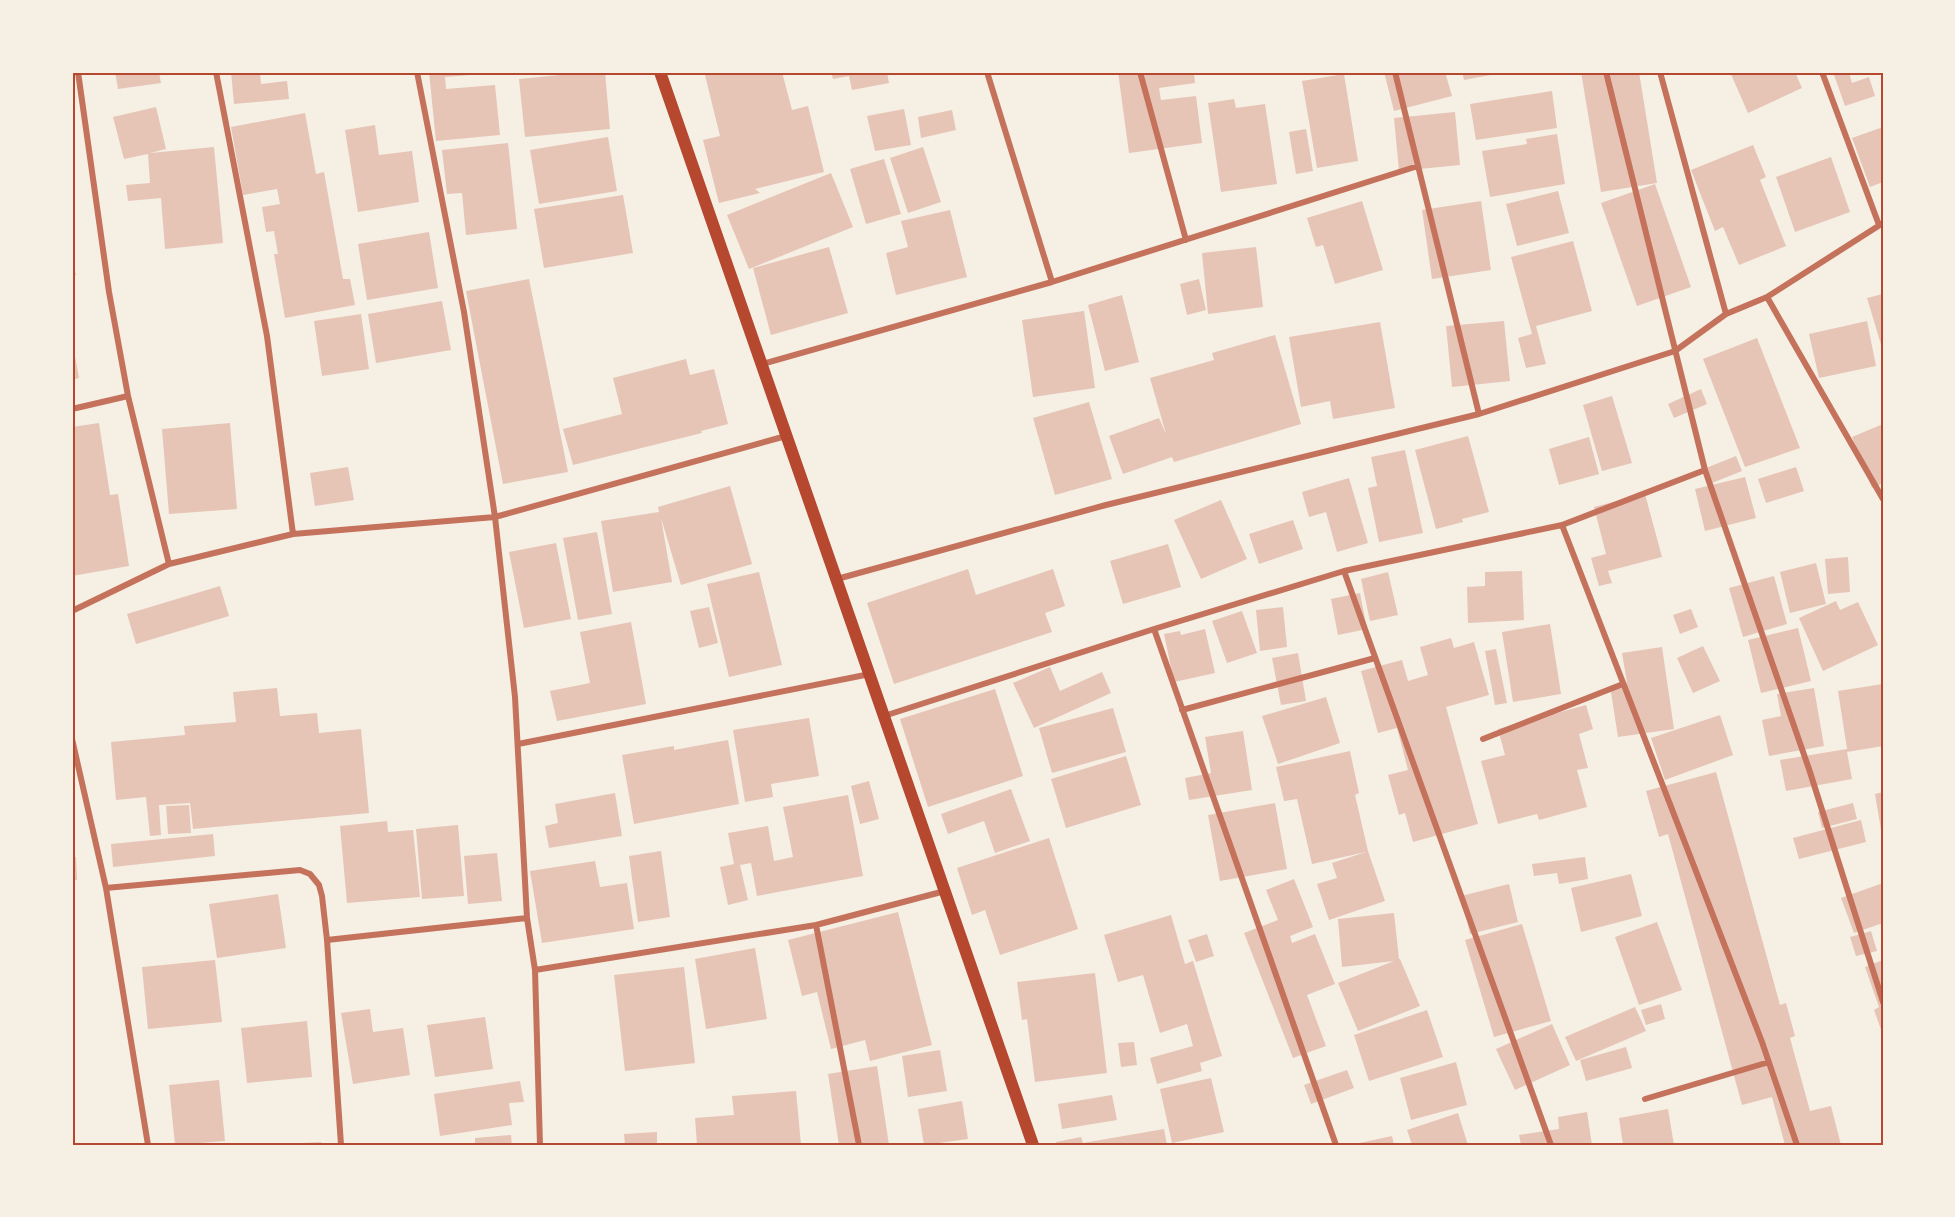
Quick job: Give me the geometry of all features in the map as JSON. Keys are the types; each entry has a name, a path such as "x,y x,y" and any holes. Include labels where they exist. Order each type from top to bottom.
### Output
{"main road":[{"path":"660,72 1033,1145"}],"street":[{"path":"78,72 109,292 128,396 169,564"},
{"path":"216,72 267,336 293,534"},
{"path":"417,72 464,312 495,516 515,697 527,918 535,970 540,1145"},
{"path":"987,72 1052,282"},
{"path":"1140,72 1186,240"},
{"path":"1395,72 1479,414"},
{"path":"1606,72 1705,470 1809,769 1883,1002"},
{"path":"1660,72 1726,314"},
{"path":"837,579 1106,505 1479,414 1675,351 1726,314 1767,297 1881,224 1822,72"},
{"path":"72,94 82,93"},
{"path":"762,364 1052,282 1418,166"},
{"path":"1767,297 1883,499"},
{"path":"72,409 128,396"},
{"path":"72,611 169,564 293,534 495,516 787,435"},
{"path":"884,716 1154,629 1344,571 1562,525 1705,470"},
{"path":"1562,525 1768,1062 1797,1145"},
{"path":"1344,571 1551,1145"},
{"path":"1154,629 1336,1145"},
{"path":"1182,710 1375,658"},
{"path":"518,744 870,674"},
{"path":"1483,739 1623,684"},
{"path":"72,739 106,888 148,1145"},
{"path":"106,888 300,870 310,874 319,885 327,940 341,1145"},
{"path":"535,970 816,926 945,891"},
{"path":"327,940 527,918"},
{"path":"816,926 859,1145"},
{"path":"1645,1099 1768,1062"}],"building":[{"path":"115,72 159,72 161,83 118,89"},
{"path":"231,72 260,72 261,84 287,81 289,99 234,104"},
{"path":"429,72 483,72 483,74 445,77 446,89 495,85 500,135 436,141"},
{"path":"605,72 610,129 525,137 519,79"},
{"path":"719,72 782,72 792,110 808,106 824,172 755,189 760,193 719,203 703,140 720,136 705,75"},
{"path":"831,72 887,72 889,83 852,90 849,76 833,79"},
{"path":"1118,72 1194,72 1195,83 1159,88 1161,100 1196,96 1202,143 1129,153"},
{"path":"1384,72 1445,72 1452,96 1394,111"},
{"path":"1462,72 1501,72 1501,73 1464,80"},
{"path":"1581,72 1639,72 1657,183 1601,192"},
{"path":"1730,72 1795,72 1802,88 1748,113"},
{"path":"1833,72 1849,72 1852,83 1869,77 1875,96 1845,106"},
{"path":"1344,74 1358,161 1317,168 1302,81"},
{"path":"1552,91 1557,128 1476,140 1470,104"},
{"path":"1234,99 1236,108 1265,104 1277,184 1221,192 1208,103"},
{"path":"156,107 166,149 150,153 214,147 223,243 165,249 161,198 128,201 126,185 150,183 148,154 124,159 113,117"},
{"path":"904,109 911,145 875,151 867,116"},
{"path":"952,110 956,130 921,138 918,117"},
{"path":"1455,112 1460,165 1399,171 1394,118"},
{"path":"305,113 316,174 324,172 343,279 350,279 355,305 285,318 274,254 278,254 274,231 266,232 262,207 280,204 277,189 243,195 231,127"},
{"path":"375,125 379,155 412,151 419,202 358,212 345,130"},
{"path":"1883,127 1883,182 1870,187 1852,138"},
{"path":"1306,129 1313,171 1296,174 1289,132"},
{"path":"1557,134 1565,184 1490,197 1482,151 1527,144 1526,139"},
{"path":"608,137 617,191 539,204 530,150"},
{"path":"508,143 517,229 466,235 462,193 447,194 442,150"},
{"path":"1753,145 1766,177 1760,180 1786,246 1739,265 1723,227 1715,231 1691,170"},
{"path":"923,147 941,202 908,213 890,158"},
{"path":"1831,157 1850,212 1795,232 1776,177"},
{"path":"884,159 901,214 866,224 850,169"},
{"path":"831,173 853,227 749,269 727,215"},
{"path":"1655,184 1691,287 1637,306 1601,203"},
{"path":"1558,191 1569,233 1517,246 1506,204"},
{"path":"623,195 633,253 544,268 534,209"},
{"path":"1362,201 1383,270 1335,284 1323,245 1316,247 1307,218"},
{"path":"1481,201 1491,270 1432,279 1422,210"},
{"path":"950,210 967,277 896,295 886,253 908,247 901,221"},
{"path":"429,232 438,288 367,300 358,244"},
{"path":"1573,241 1592,311 1536,326 1546,364 1526,368 1518,338 1532,334 1511,257"},
{"path":"829,247 848,313 771,335 753,268"},
{"path":"1256,247 1263,307 1208,314 1202,253"},
{"path":"72,260 76,275 72,276"},
{"path":"529,279 568,472 503,484 466,291"},
{"path":"1199,279 1206,310 1187,315 1180,284"},
{"path":"1883,294 1883,348 1882,348 1867,298"},
{"path":"1122,295 1139,362 1105,371 1088,305"},
{"path":"442,301 451,350 376,363 368,314"},
{"path":"1084,311 1095,388 1033,397 1022,320"},
{"path":"361,314 369,369 322,376 314,321"},
{"path":"1504,321 1510,381 1452,387 1446,326"},
{"path":"1867,321 1876,366 1819,378 1809,334"},
{"path":"1380,322 1395,408 1333,419 1330,401 1301,407 1289,337"},
{"path":"1275,335 1301,424 1174,462 1172,457 1123,474 1109,436 1159,418 1166,434 1150,378 1214,360 1212,353"},
{"path":"1757,338 1800,448 1745,467 1703,359"},
{"path":"72,340 79,378 72,380"},
{"path":"686,359 690,375 714,369 728,424 701,431 702,433 573,465 563,429 622,414 613,378"},
{"path":"1701,389 1707,404 1674,418 1668,404"},
{"path":"1612,396 1632,463 1602,471 1583,405"},
{"path":"1089,402 1112,479 1055,495 1033,418"},
{"path":"99,423 110,495 118,494 129,566 72,576 72,427"},
{"path":"230,423 237,509 169,514 162,429"},
{"path":"1883,424 1883,483 1872,488 1852,437"},
{"path":"1468,436 1489,512 1436,529 1415,450"},
{"path":"1589,437 1599,474 1559,485 1549,449"},
{"path":"1405,450 1423,533 1379,542 1368,488 1377,486 1371,457"},
{"path":"1736,456 1742,471 1712,483 1706,468"},
{"path":"348,467 354,500 315,506 310,473"},
{"path":"1796,467 1804,491 1766,503 1758,479"},
{"path":"1745,477 1756,518 1705,531 1695,489"},
{"path":"1349,478 1368,543 1337,552 1326,512 1309,517 1302,492"},
{"path":"730,486 752,564 681,585 661,518 672,582 613,592 601,521 659,512 658,507"},
{"path":"1645,494 1662,557 1608,571 1612,583 1599,586 1591,558 1606,554 1594,507"},
{"path":"1221,500 1247,559 1201,579 1174,520"},
{"path":"1293,520 1303,549 1259,564 1249,534"},
{"path":"597,532 612,614 578,620 563,538"},
{"path":"556,543 571,619 524,628 509,552"},
{"path":"1168,544 1181,587 1123,604 1110,561"},
{"path":"1848,557 1850,592 1828,594 1825,559"},
{"path":"1816,563 1826,604 1790,613 1780,572"},
{"path":"968,569 976,595 1053,569 1065,606 1045,613 1052,632 894,684 867,603"},
{"path":"1522,571 1524,620 1468,623 1467,587 1485,586 1485,572"},
{"path":"759,572 782,665 729,677 707,584"},
{"path":"1388,572 1398,615 1370,621 1361,579"},
{"path":"1774,576 1787,624 1743,637 1729,588"},
{"path":"220,586 229,616 136,644 127,614"},
{"path":"1360,593 1367,629 1338,635 1331,599"},
{"path":"1836,601 1840,610 1858,602 1878,645 1823,671 1799,618"},
{"path":"709,607 718,643 699,648 690,611"},
{"path":"1283,607 1287,647 1260,651 1256,610"},
{"path":"1691,609 1698,627 1680,634 1673,615"},
{"path":"1242,611 1257,653 1227,663 1212,621"},
{"path":"631,622 646,704 557,721 550,691 590,683 580,632"},
{"path":"1550,624 1561,694 1513,702 1502,632"},
{"path":"1798,628 1811,681 1761,693 1748,640"},
{"path":"1205,629 1215,673 1174,682 1164,634 1180,631 1181,635"},
{"path":"1451,638 1454,648 1474,642 1489,695 1446,707 1478,824 1413,842 1405,813 1399,815 1388,775 1408,770 1397,728 1378,733 1361,671 1402,660 1408,681 1428,675 1420,647"},
{"path":"1703,646 1720,681 1693,693 1677,658"},
{"path":"1662,647 1674,729 1618,737 1610,686 1627,683 1622,653"},
{"path":"1496,649 1507,703 1495,705 1485,651"},
{"path":"1298,653 1306,701 1281,705 1272,658"},
{"path":"1050,667 1060,691 1102,672 1111,693 1034,728 1013,683"},
{"path":"1883,684 1883,746 1847,752 1852,779 1786,791 1780,760 1847,749 1838,691"},
{"path":"277,688 280,716 317,713 319,733 361,729 369,813 193,829 190,803 159,805 161,835 150,836 146,797 116,800 111,742 185,735 184,726 236,722 233,692"},
{"path":"1814,688 1824,746 1769,756 1762,720 1781,716 1777,694"},
{"path":"995,689 1023,776 928,807 900,719"},
{"path":"1326,697 1340,743 1278,764 1262,716"},
{"path":"1586,705 1593,729 1579,734 1588,768 1577,770 1587,807 1539,820 1537,814 1498,824 1481,761 1505,755 1498,729"},
{"path":"1113,708 1126,752 1052,773 1039,728"},
{"path":"1720,715 1733,755 1665,780 1651,738"},
{"path":"809,718 819,776 771,784 773,797 745,802 733,730"},
{"path":"1243,731 1252,790 1189,800 1185,778 1211,773 1205,737"},
{"path":"728,740 739,804 634,824 622,755 674,746 674,750"},
{"path":"1350,751 1359,793 1355,795 1368,851 1385,901 1329,920 1317,884 1337,878 1332,863 1366,852 1312,864 1297,799 1284,801 1276,767"},
{"path":"1126,756 1141,805 1066,828 1051,779"},
{"path":"1716,772 1780,1005 1786,1003 1795,1036 1790,1038 1810,1111 1831,1106 1841,1145 1785,1145 1772,1097 1742,1105 1668,834 1659,837 1646,791"},
{"path":"869,781 879,819 860,824 851,786"},
{"path":"1011,789 1030,841 995,853 984,821 948,834 941,814"},
{"path":"1883,792 1883,836 1882,836 1875,794"},
{"path":"615,793 622,836 549,848 545,826 558,823 555,804"},
{"path":"848,795 863,876 757,896 751,863 740,865 748,900 728,905 720,867 734,864 728,833 768,826 774,861 793,857 783,807"},
{"path":"1275,803 1287,869 1220,881 1208,815"},
{"path":"1853,803 1857,819 1822,828 1818,812"},
{"path":"189,805 191,833 168,834 166,806"},
{"path":"1861,820 1866,842 1799,859 1793,838"},
{"path":"387,821 388,832 413,830 420,897 347,903 340,826"},
{"path":"458,825 464,896 422,899 416,829"},
{"path":"213,834 215,856 113,867 111,844"},
{"path":"1049,838 1078,929 1000,955 985,910 972,915 957,868"},
{"path":"661,851 670,917 638,922 629,856"},
{"path":"497,853 502,901 468,904 464,856"},
{"path":"72,857 76,857 77,880 72,880"},
{"path":"1585,857 1588,879 1559,884 1557,873 1534,876 1532,864"},
{"path":"595,861 600,887 627,883 634,929 542,943 530,871"},
{"path":"1631,874 1642,916 1581,932 1571,888"},
{"path":"1294,879 1313,927 1290,936 1292,943 1315,934 1335,984 1307,995 1326,1046 1293,1058 1244,933 1278,920 1266,890"},
{"path":"1883,883 1883,923 1854,933 1841,898"},
{"path":"1509,884 1518,922 1470,934 1461,896"},
{"path":"278,894 286,948 217,958 209,904"},
{"path":"898,912 932,1045 870,1061 865,1040 831,1049 817,992 802,996 788,940"},
{"path":"1394,913 1399,959 1420,1006 1358,1031 1338,983 1394,961 1342,967 1338,919"},
{"path":"1171,915 1185,964 1193,961 1222,1056 1200,1063 1202,1071 1157,1084 1150,1058 1193,1046 1187,1024 1160,1033 1143,975 1118,982 1104,935"},
{"path":"1657,922 1682,990 1639,1005 1615,937"},
{"path":"1522,924 1551,1021 1494,1037 1465,940"},
{"path":"1871,931 1877,951 1856,956 1850,937"},
{"path":"1207,934 1214,956 1196,962 1188,940"},
{"path":"755,948 767,1019 706,1029 695,959"},
{"path":"215,960 222,1022 148,1029 142,967"},
{"path":"1883,960 1883,1035 1874,1010 1879,1007 1865,967"},
{"path":"684,967 695,1063 625,1071 614,975"},
{"path":"1095,973 1107,1073 1035,1082 1027,1019 1022,1020 1017,982"},
{"path":"1661,1004 1665,1019 1646,1025 1641,1010"},
{"path":"1635,1007 1646,1031 1576,1061 1565,1037"},
{"path":"370,1009 373,1032 403,1028 410,1075 353,1084 341,1013"},
{"path":"1427,1010 1443,1057 1369,1081 1354,1035"},
{"path":"485,1017 493,1069 435,1077 427,1025"},
{"path":"307,1021 312,1077 247,1083 241,1028"},
{"path":"1552,1024 1570,1065 1515,1090 1496,1049"},
{"path":"1134,1042 1137,1065 1121,1067 1118,1043"},
{"path":"1626,1047 1632,1068 1586,1081 1580,1060"},
{"path":"940,1050 947,1091 908,1097 902,1056"},
{"path":"1456,1062 1467,1105 1411,1120 1400,1078"},
{"path":"877,1066 889,1145 839,1145 828,1074"},
{"path":"1347,1070 1354,1088 1311,1104 1304,1085"},
{"path":"1211,1078 1224,1132 1172,1143 1160,1089"},
{"path":"219,1080 225,1141 175,1145 169,1085"},
{"path":"520,1081 524,1102 509,1103 512,1125 440,1136 434,1094"},
{"path":"796,1091 801,1145 697,1145 695,1118 734,1115 732,1096"},
{"path":"1112,1095 1117,1120 1062,1129 1058,1104"},
{"path":"962,1101 968,1139 924,1145 918,1109"},
{"path":"1668,1109 1674,1145 1623,1145 1619,1118"},
{"path":"1587,1112 1592,1145 1521,1145 1519,1135 1559,1129 1558,1117"},
{"path":"1458,1113 1468,1145 1412,1145 1407,1130"},
{"path":"1164,1129 1167,1145 1057,1145 1056,1142 1081,1137 1083,1143"},
{"path":"657,1132 657,1145 625,1145 624,1134"},
{"path":"511,1135 512,1145 475,1145 475,1138"},
{"path":"1392,1136 1394,1145 1355,1144"},
{"path":"321,1142 322,1145 303,1145 303,1143"}]}
